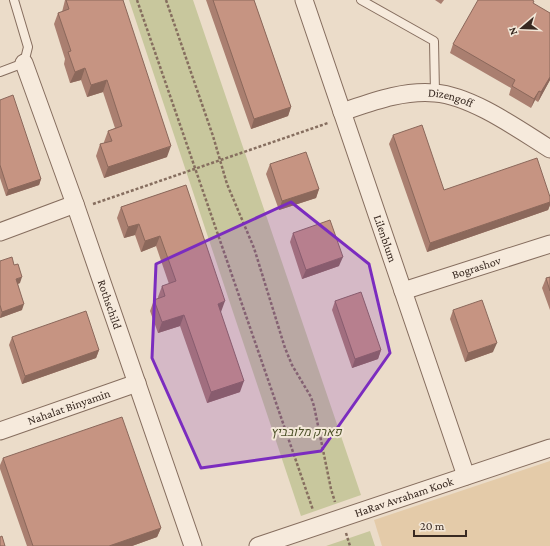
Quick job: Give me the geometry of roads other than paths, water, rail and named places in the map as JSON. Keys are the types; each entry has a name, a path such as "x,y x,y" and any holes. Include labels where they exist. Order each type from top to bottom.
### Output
{"street":[{"name":"Lilenblum","path":"304,0 466,476"},
{"name":"Rothschild","path":"24,63 76,207 193,546"},
{"name":"Dizengoff","path":"343,115 394,96 436,93 466,101 483,109 550,149"},
{"path":"0,232 76,207"},
{"name":"Bograshov","path":"403,291 550,244"},
{"name":"Nahalat Binyamin","path":"0,431 137,383"},
{"name":"HaRav Avraham Kook","path":"258,546 550,448"}],"lane":[{"path":"0,72 24,63 28,47 14,0"},
{"path":"361,0 434,41 436,93"}],"park label":[{"name":"פארק מלובביץ","path":"306,432"}]}
